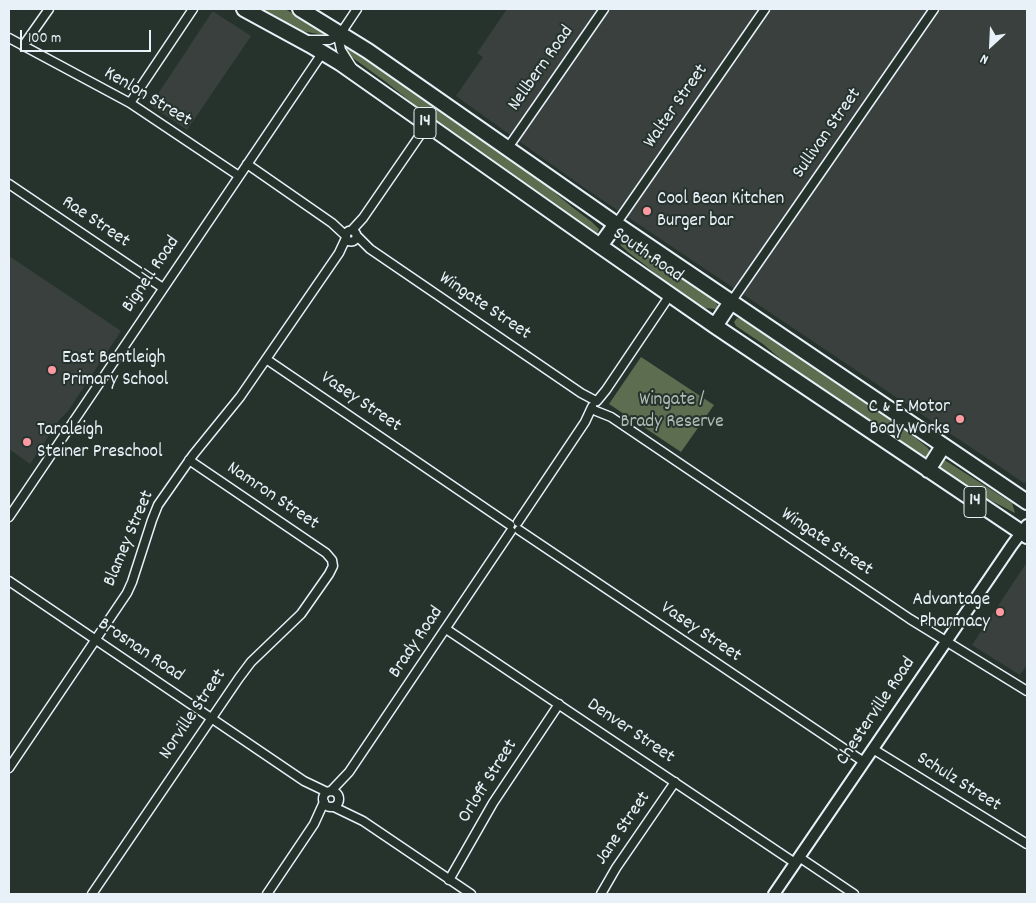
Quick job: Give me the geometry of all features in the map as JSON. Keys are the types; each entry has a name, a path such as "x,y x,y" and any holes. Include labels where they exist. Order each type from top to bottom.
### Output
{"highway":[{"name":"South Road","path":"244,9 323,52 715,326 928,470 1025,532"},
{"name":"South Road","path":"300,9 399,72 616,224 1027,502"},
{"path":"600,246 616,224"},
{"path":"715,326 731,302"},
{"path":"928,470 944,446"}],"street":[{"path":"23,46 49,9"},
{"path":"130,103 193,9"},
{"path":"300,39 329,40 340,34 358,9"},
{"name":"Nellbern Road","path":"508,149 604,9"},
{"name":"Walter Street","path":"616,224 765,9"},
{"name":"Sullivan Street","path":"731,302 934,9"},
{"path":"340,34 342,50 357,75"},
{"name":"Kenlon Street","path":"9,38 130,103 239,176"},
{"name":"Bignell Road","path":"9,517 323,52"},
{"name":"Blamey Street","path":"9,768 130,588 158,504 189,460 240,397 427,125"},
{"name":"Wingate Street","path":"247,164 581,393 611,417 910,619 1027,691"},
{"name":"Rae Street","path":"9,184 163,288"},
{"name":"Brady Road","path":"267,894 330,797 446,629 670,295"},
{"name":"Vasey Street","path":"266,359 864,762"},
{"name":"Namron Street","path":"189,460 326,553 330,556 333,563"},
{"name":"Chesterville Road","path":"774,894 946,642 1025,532"},
{"name":"Norville Street","path":"92,894 245,669 301,614 329,574 333,563"},
{"name":"Brosnan Road","path":"9,581 471,894"},
{"name":"Denver Street","path":"446,629 675,782 854,894"},
{"name":"Orloff Street","path":"449,880 493,803 559,704"},
{"name":"Schulz Street","path":"873,749 1027,844"},
{"name":"Jane Street","path":"601,894 616,868 675,782"},
{"name":"Brady Road","path":"314,824 332,807 338,804 330,797"},
{"name":"Brosnan Road","path":"332,807 363,821"}],"shaded area":[{"path":"507,9 1027,9 1027,482 1024,483 583,187 456,96 483,57 477,53"},
{"path":"212,12 251,36 187,130 153,107 152,103"},
{"name":"East Bentleigh Primary School","path":"9,256 121,331 30,464 9,449"},
{"path":"1027,562 1027,665 1020,675 972,645"}],"green space":[{"path":"260,9 285,9 330,34 324,35 302,31"},
{"path":"345,43 542,182 592,222 599,229 597,234 590,232 462,143 386,82 350,56 346,52"},
{"path":"624,242 639,248 713,298 718,306 716,309 705,308 682,296 620,245"},
{"path":"737,318 747,321 883,412 928,448 932,456 931,458 921,457 803,378 763,344 736,326 734,322"},
{"name":"Wingate / Brady Reserve","path":"641,357 714,405 681,452 609,404"},
{"path":"941,459 1012,503 1015,513 936,467"}],"place":[{"name":"Cool Bean Kitchen Burger bar","path":"647,211"},
{"name":"East Bentleigh Primary School","path":"52,370"},
{"name":"C & E Motor Body Works","path":"960,419"},
{"name":"Taraleigh Steiner Preschool","path":"27,442"},
{"name":"Advantage Pharmacy","path":"1000,612"}]}
